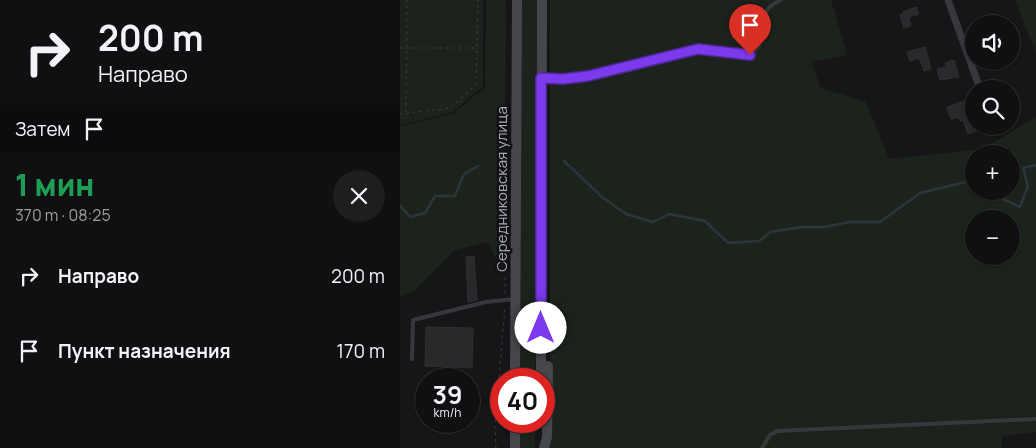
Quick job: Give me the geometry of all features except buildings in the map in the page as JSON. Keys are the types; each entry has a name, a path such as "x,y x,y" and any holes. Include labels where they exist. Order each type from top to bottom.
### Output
{"street":[{"name":"Середниковская улица","path":"515,368 516,0"},
{"path":"541,368 542,0"},
{"path":"948,0 977,80"},
{"path":"516,329 527,324 533,324 546,333 548,343 547,438 544,448"},
{"path":"515,433 515,448"},
{"path":"540,448 541,433"}],"lane":[{"path":"541,78 563,79 588,76 698,49 750,55 759,46 763,14 771,4 781,0"},
{"path":"412,359 413,320 486,302 516,299"},
{"path":"762,448 770,435 777,431 1036,419"}],"path":[{"path":"406,113 407,0"},
{"path":"400,114 450,108 476,85 478,0"},
{"path":"400,48 477,48"},
{"path":"496,448 495,425 505,308"}],"shaded area":[{"path":"400,0 483,0 483,86 453,112 400,125"},
{"path":"486,0 506,0 504,272 487,242 455,250 415,290 400,297 400,126 453,114 485,87"},
{"path":"521,0 537,0 535,368 519,368"},
{"path":"550,0 831,0 847,55 812,62 820,88 866,102 889,159 965,151 965,200 1020,200 1020,145 990,145 1006,135 1020,135 1020,127 1036,117 1036,432 1002,436 1002,448 550,448 550,433 555,433 555,368 550,368"},
{"path":"1015,0 1036,0 1036,53"},
{"path":"519,433 535,433 535,448 519,448"}],"waterway":[{"path":"564,161 602,197 626,214 653,222 669,214 705,221 728,243 759,241 771,232 801,227 824,227 850,222 880,222 920,193 965,182"},
{"path":"1005,200 1020,207 1028,186 1023,168 1036,165"},
{"path":"400,205 410,217 425,213 435,196 455,196 464,174 478,166"}],"route":[{"path":"541,328 541,78 563,79 588,76 698,49 750,55"}]}
